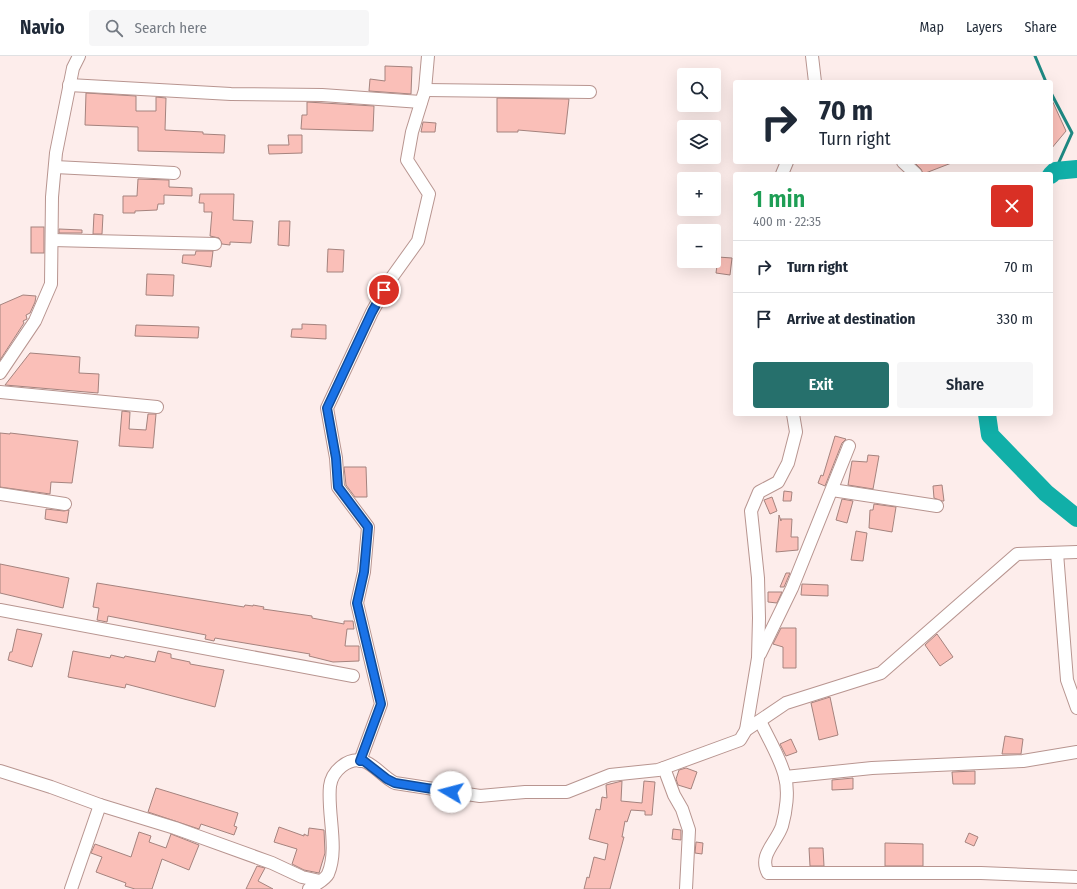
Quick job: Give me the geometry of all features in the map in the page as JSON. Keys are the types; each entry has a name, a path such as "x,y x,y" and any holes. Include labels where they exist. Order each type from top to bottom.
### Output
{"street":[{"path":"0,373 35,321 52,284 52,197 55,167 69,85 73,68 79,56"},
{"path":"360,761 381,704 357,603 364,572 368,527 338,487 336,458 327,408 372,312 390,280 418,241 429,194 407,160 412,132 425,90 428,56"},
{"path":"812,56 815,80"},
{"path":"69,85 232,94 322,95 421,102"},
{"path":"425,90 590,92"},
{"path":"905,164 914,172"},
{"path":"55,167 174,173"},
{"path":"52,240 215,244"},
{"path":"0,392 157,407"},
{"path":"309,889 327,876 331,863 332,840 330,786 333,776 347,763 364,761 387,779 395,783 480,796 525,792 567,792 610,775 658,770 740,740 746,730 758,658 758,578 750,511 759,492 778,482 788,463 796,432 793,416"},
{"path":"758,658 792,588 849,446"},
{"path":"832,490 937,506"},
{"path":"0,494 65,504"},
{"path":"746,730 786,703 881,673 1017,554 1077,552"},
{"path":"1057,553 1067,680 1077,708"},
{"path":"0,610 354,676"},
{"path":"760,721 785,777 787,788 782,825 766,856 765,868 768,873 973,873 1077,877"},
{"path":"785,777 872,768 1023,761 1077,752"},
{"path":"664,768 674,795 682,809 689,830 686,889"},
{"path":"0,771 51,786 100,806 175,828 272,863 302,877 320,881"},
{"path":"70,889 100,806"}],"building":[{"path":"385,66 412,67 411,94 369,91 370,79 385,81"},
{"path":"86,93 136,96 136,111 156,111 156,97 166,98 165,130 225,135 224,153 138,151 138,127 85,125"},
{"path":"497,98 569,99 565,134 518,130 518,132 497,132"},
{"path":"307,102 374,106 373,131 301,129 302,115 307,115"},
{"path":"1053,102 1066,131 1053,147"},
{"path":"423,122 436,123 435,132 421,132"},
{"path":"288,135 302,135 302,153 269,154 268,145 289,145"},
{"path":"916,164 949,164 928,172 922,172"},
{"path":"138,179 169,180 169,187 192,188 192,196 164,195 164,204 158,204 157,210 123,213 123,196 137,196"},
{"path":"200,194 234,194 233,220 253,221 251,243 230,242 230,245 222,244 219,238 210,236 212,212 204,212 204,203 199,203"},
{"path":"94,214 103,215 102,234 93,234"},
{"path":"279,221 290,221 289,246 278,245"},
{"path":"31,227 44,227 44,253 31,253"},
{"path":"59,229 82,230 82,233 59,233"},
{"path":"328,249 344,250 343,272 327,272"},
{"path":"196,251 213,251 211,267 182,263 183,255 195,255"},
{"path":"721,257 732,258 730,275 716,273 717,268 721,268"},
{"path":"147,274 174,275 173,296 146,295"},
{"path":"23,295 36,296 35,302 30,313 26,315 27,319 23,321 24,323 0,360 0,305"},
{"path":"302,324 326,325 326,339 291,337 292,329 302,329"},
{"path":"136,325 199,327 198,338 135,336"},
{"path":"30,353 80,357 79,373 99,374 98,393 5,385"},
{"path":"122,411 130,412 129,429 146,430 148,414 156,414 153,448 119,446"},
{"path":"0,433 78,441 72,483 51,482 50,494 0,487"},
{"path":"835,436 846,439 842,443 825,486 818,483 821,475 823,476"},
{"path":"868,455 879,456 873,489 848,485 852,461 867,462"},
{"path":"344,467 366,467 367,497 355,497 346,485"},
{"path":"942,485 944,501 934,498 933,486"},
{"path":"784,491 792,492 791,501 783,501"},
{"path":"772,497 777,511 770,514 764,500"},
{"path":"842,499 853,501 847,523 836,520"},
{"path":"874,504 896,507 892,532 869,528 870,510 873,510"},
{"path":"46,509 64,511 69,510 67,523 45,519"},
{"path":"779,515 781,521 781,519 792,519 791,537 798,537 798,550 776,552"},
{"path":"856,531 867,533 863,561 851,560"},
{"path":"0,564 69,578 63,608 0,593"},
{"path":"786,573 790,573 784,587 780,587"},
{"path":"97,583 244,607 245,605 253,605 264,607 263,609 312,616 312,618 344,624 344,621 353,621 354,629 347,629 345,646 359,646 359,661 333,662 309,656 310,654 215,638 214,641 205,639 206,635 108,616 107,622 97,620 99,608 93,607"},
{"path":"802,584 828,585 828,596 801,595"},
{"path":"768,592 782,592 777,603 768,602"},
{"path":"781,628 796,628 796,668 783,668 783,647 773,644"},
{"path":"17,629 42,634 32,667 8,660 10,652 12,652"},
{"path":"937,634 953,657 940,666 925,645"},
{"path":"73,651 110,658 111,655 124,658 125,656 155,662 158,651 171,654 171,658 190,662 190,664 224,670 215,707 126,684 125,688 68,677"},
{"path":"830,697 838,735 819,740 811,703"},
{"path":"1005,736 1023,739 1021,754 1002,754"},
{"path":"791,739 797,752 786,756 780,744"},
{"path":"686,768 697,772 691,789 678,785 676,779 679,770"},
{"path":"975,771 975,784 953,784 952,772"},
{"path":"853,778 853,789 832,790 832,780"},
{"path":"622,781 621,801 642,803 644,781 655,782 652,815 645,815 645,811 631,810 627,822 625,821 622,837 624,837 610,889 584,889 587,877 589,878 594,857 605,860 608,844 589,839 596,809 600,810 602,797 607,798 606,785"},
{"path":"156,788 238,813 234,826 237,827 234,835 201,824 199,829 148,812"},
{"path":"279,827 304,836 304,834 308,836 309,828 324,830 325,853 319,873 304,870 292,864 297,849 274,842"},
{"path":"673,829 681,830 681,840 672,839"},
{"path":"139,832 151,836 149,842 166,848 171,834 199,845 189,870 162,859 152,889 135,889 125,886 126,883 96,872 102,857 91,853 95,844 131,857"},
{"path":"969,833 978,837 974,846 965,842"},
{"path":"696,842 703,843 702,854 695,853"},
{"path":"885,843 923,844 923,866 885,866"},
{"path":"809,848 823,848 824,866 810,866"},
{"path":"257,866 265,868 258,881 273,889 246,889"}],"waterway":[{"path":"1035,56 1045,80"},
{"path":"1053,97 1072,133 1055,171"},
{"path":"1053,173 1055,171 1077,169"},
{"path":"987,416 990,435 1046,493 1077,518"}],"route":[{"path":"384,290 348,361 327,408 336,458 338,487 368,527 364,572 357,603 381,704 360,761 364,761 387,779 395,783 451,792"}]}
